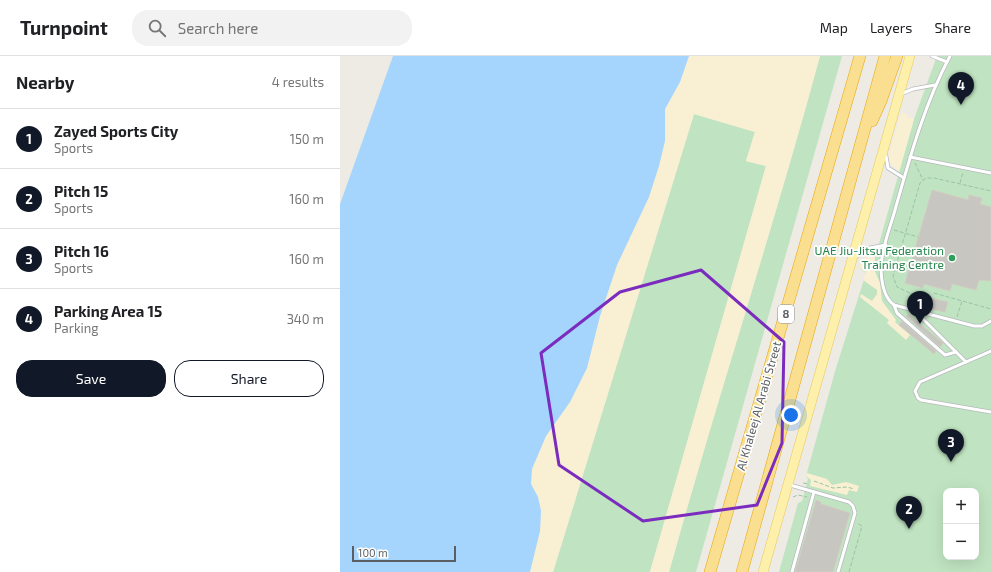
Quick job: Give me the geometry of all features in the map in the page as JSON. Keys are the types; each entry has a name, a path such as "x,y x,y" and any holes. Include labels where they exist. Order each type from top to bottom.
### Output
{"highway":[{"name":"Al Khaleej Al Arabi Street","path":"710,572 860,56"},
{"name":"8","path":"742,572 885,56"},
{"path":"862,137 881,101 897,56"}],"main road":[{"path":"763,572 910,56"}],"lane":[{"path":"932,56 947,62"},
{"path":"950,56 935,86 922,118 910,157 882,261 882,278 886,295 894,305 897,313 945,355 956,352"},
{"path":"898,96 913,89 935,86"},
{"path":"889,128 886,163 890,170 904,178"},
{"path":"910,157 991,173"},
{"path":"844,286 850,280 860,251 886,245"},
{"path":"894,305 956,322 978,326 991,321"},
{"path":"920,312 922,317 966,362"},
{"path":"991,351 920,382 915,388 916,395 921,400 991,412"},
{"path":"788,485 852,504 855,511 838,572"},
{"path":"792,572 814,492"}],"path":[{"path":"916,158 915,163 923,180"},
{"path":"960,184 964,168"},
{"path":"908,308 912,294 897,287 893,280 918,186 923,180 934,178 991,190"},
{"path":"890,229 918,236"},
{"path":"934,293 991,309"},
{"path":"956,322 962,301"},
{"path":"814,481 833,488 847,487 854,489"},
{"path":"792,499 796,495 807,497 809,491"},
{"path":"849,572 862,526 852,522"}],"highlighted area":[{"path":"701,270 784,342 782,443 757,505 643,521 559,465 541,353 620,292"}],"green space":[{"path":"820,56 842,56 696,572 669,572 802,121"},
{"path":"937,56 991,56 991,572 779,572 798,503 802,501 808,479 806,476 836,368 866,273 858,267 864,258 875,258 914,119"},
{"path":"694,114 755,132 746,161 766,166 650,572 553,572"}],"sand":[{"path":"689,56 820,56 669,572 650,572 766,166 746,161 755,132 694,114 553,572 530,572 540,531 541,511 538,497 531,484 532,469 546,436 570,402 587,368 600,316 617,265 649,197 665,109 680,82"},
{"path":"901,113 907,114 907,117 914,119 900,169 898,171 890,163 888,157"},
{"path":"864,258 875,258 874,269 880,283 882,301 896,320 895,322 910,335 906,340 887,323 889,320 860,297 861,294 872,301 877,294 877,290 863,280 866,272 858,267"},
{"path":"807,473 827,479 832,485 846,482 859,486 857,492 849,490 847,495 810,486 811,480 806,476"}],"water":[{"path":"393,56 689,56 680,82 665,109 665,141 659,166 649,197 617,265 600,316 587,368 570,402 546,436 532,469 531,484 538,497 541,511 540,531 530,572 340,572 340,204"}],"building":[{"name":"UAE Jiu-Jitsu Federation Training Centre","path":"932,190 968,200 969,195 982,198 980,204 991,207 991,281 979,280 976,290 952,284 950,291 924,284 923,288 905,283"},
{"path":"921,296 948,302 945,312 918,306"},
{"path":"908,314 943,343 940,347 906,316"},
{"path":"902,321 936,351 934,354 899,325"},
{"path":"816,500 821,502 821,504 850,513 833,572 795,572"}],"place":[{"name":"Parking Area 15","path":"961,105"},
{"name":"UAE Jiu-Jitsu Federation Training Centre","path":"952,258"},
{"name":"Zayed Sports City","path":"920,324"},
{"name":"Pitch 16","path":"951,462"},
{"name":"Pitch 15","path":"909,529"}]}
